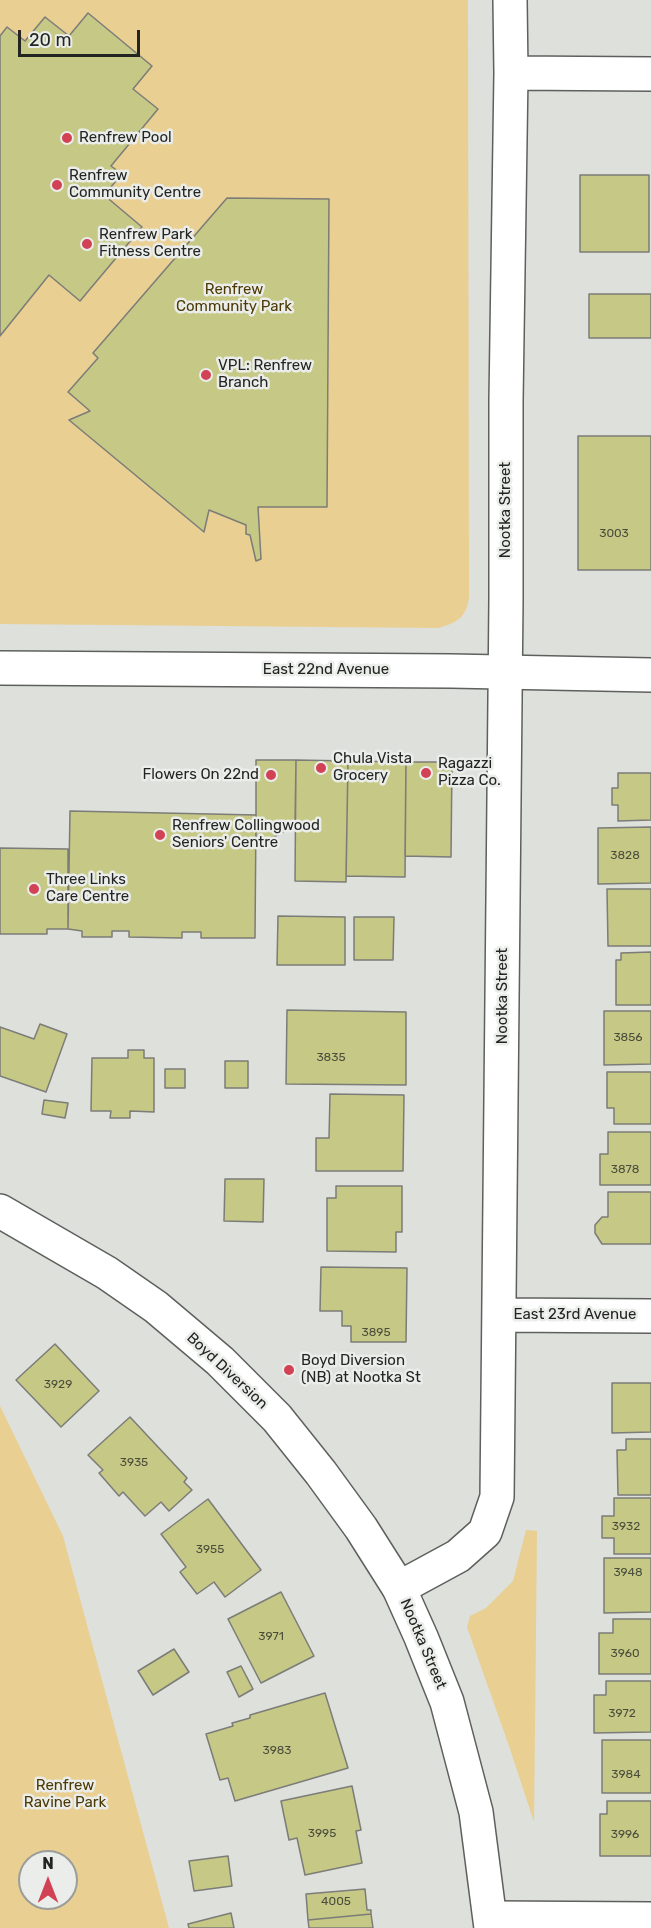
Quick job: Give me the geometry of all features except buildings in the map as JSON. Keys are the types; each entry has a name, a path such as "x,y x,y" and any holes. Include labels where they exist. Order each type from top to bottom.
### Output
{"street":[{"name":"Nootka Street","path":"491,1923 476,1812 447,1702 422,1637 399,1588 458,1556 485,1532 497,1497 510,0"},
{"path":"511,73 651,74"},
{"name":"East 22nd Avenue","path":"0,668 651,675"},
{"name":"Boyd Diversion","path":"0,1211 117,1280 156,1307 220,1361 277,1418 321,1473 362,1528 399,1588"},
{"name":"East 23rd Avenue","path":"500,1314 651,1316"},
{"path":"491,1923 651,1919"}],"green space":[{"name":"Renfrew Community Park","path":"0,0 468,0 469,597 466,610 456,621 438,628 0,624"},
{"name":"Renfrew Ravine Park","path":"0,1406 63,1536 169,1928 0,1928"},
{"path":"526,1530 537,1531 534,1822 467,1627 470,1616 486,1608 513,1581"}],"place":[{"name":"Renfrew Pool","path":"67,138"},
{"name":"Renfrew Community Centre","path":"57,185"},
{"name":"Renfrew Park Fitness Centre","path":"87,244"},
{"name":"VPL: Renfrew Branch","path":"206,375"},
{"name":"Chula Vista Grocery","path":"321,768"},
{"name":"Ragazzi Pizza Co.","path":"426,773"},
{"name":"Flowers On 22nd","path":"271,775"},
{"name":"Renfrew Collingwood Seniors' Centre","path":"160,835"},
{"name":"Three Links Care Centre","path":"34,889"},
{"name":"Boyd Diversion (NB) at Nootka St","path":"289,1370"}]}
